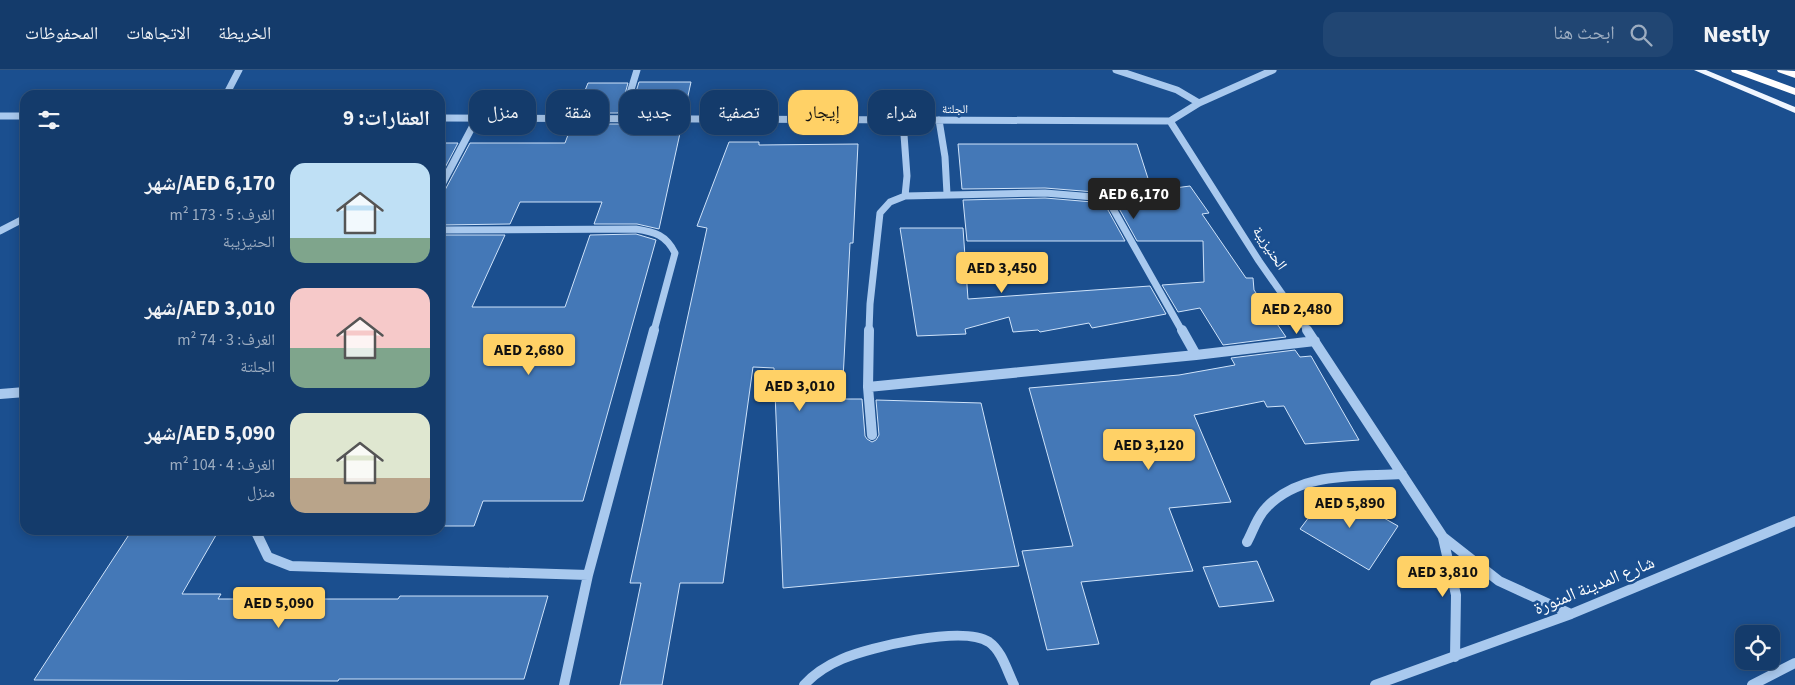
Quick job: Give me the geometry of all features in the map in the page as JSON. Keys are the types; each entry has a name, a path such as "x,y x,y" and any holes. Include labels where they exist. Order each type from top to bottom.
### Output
{"highway":[{"path":"1736,70 1795,92"},
{"path":"1782,70 1795,75"}],"main road":[{"path":"1698,70 1795,110"}],"street":[{"path":"229,90 239,70"},
{"path":"631,90 637,70"},
{"path":"1116,70 1177,90 1199,103"},
{"path":"1170,121 1199,103 1273,70"},
{"path":"0,116 20,116"},
{"name":"الجلتة","path":"445,118 469,118"},
{"name":"الجلتة","path":"536,118 619,119"},
{"name":"الجلتة","path":"690,119 868,121"},
{"name":"الجلتة","path":"935,120 1170,121"},
{"path":"940,120 947,194"},
{"name":"الحنيزيبة","path":"1170,121 1260,261 1315,340 1443,537 1499,581 1571,614"},
{"path":"445,179 469,133"},
{"path":"904,135 907,176 905,196"},
{"path":"872,435 868,386 870,304 880,213 890,202 905,196 1045,193 1104,200 1112,207 1196,355"},
{"path":"0,231 20,221"},
{"path":"445,230 636,229 660,234 669,239 675,253 588,574 564,685"},
{"path":"868,386 1196,355 1315,340"},
{"path":"0,394 20,392"},
{"path":"1247,542 1266,508 1292,487 1310,480 1402,474"},
{"name":"شارع المدينة المنورة","path":"1375,685 1571,614 1795,521"},
{"path":"257,535 268,557 291,566 588,574"},
{"name":"الحنيزيبة","path":"1443,537 1456,595 1455,657"},
{"path":"804,685 810,678 842,659 882,647 940,636 982,639 997,650 1014,685"},
{"path":"1752,685 1795,663"}],"building":[{"path":"639,82 691,82 689,90 637,90"},
{"path":"588,83 628,83 626,90 619,90 618,113 609,113 609,90 585,90"},
{"path":"609,124 619,124 619,135 680,135 659,229 637,224 594,224 602,202 520,202 510,224 445,225 445,190 470,143 565,143 568,135 609,135"},
{"path":"729,142 759,142 759,145 858,144 853,243 850,243 842,399 862,399 865,436 872,442 879,435 876,400 981,403 1019,566 783,588 774,368 753,367 723,583 680,583 662,685 620,685 641,583 630,583 707,228 697,226"},
{"path":"445,143 458,143 445,168"},
{"path":"958,144 1137,144 1152,191 1190,186 1209,213 1202,214 1246,278 1253,278 1254,290 1286,337 1223,345 1200,308 1178,312 1162,285 1204,282 1203,241 1137,241 1116,203 1106,195 1095,192 1045,188 962,189"},
{"path":"1045,198 1093,202 1101,205 1108,210 1125,241 967,241 963,200"},
{"path":"900,228 963,228 968,299 1150,286 1166,314 1092,328 1089,323 1040,332 1038,330 1013,332 1009,317 965,329 966,334 917,336"},
{"path":"636,234 656,240 583,501 483,501 474,526 445,526 445,235 505,235 472,307 565,307 590,235"},
{"path":"1295,350 1300,357 1311,356 1359,440 1305,444 1284,406 1267,407 1264,401 1194,415 1231,502 1169,508 1193,571 1081,582 1099,644 1047,650 1022,551 1073,546 1029,388 1179,375 1235,365 1231,358"},
{"path":"1331,488 1398,526 1369,570 1300,529"},
{"path":"129,535 216,535 182,594 221,594 218,599 398,599 400,596 548,596 524,679 339,679 338,681 34,680"},
{"path":"1257,561 1274,601 1219,607 1203,567"}]}
